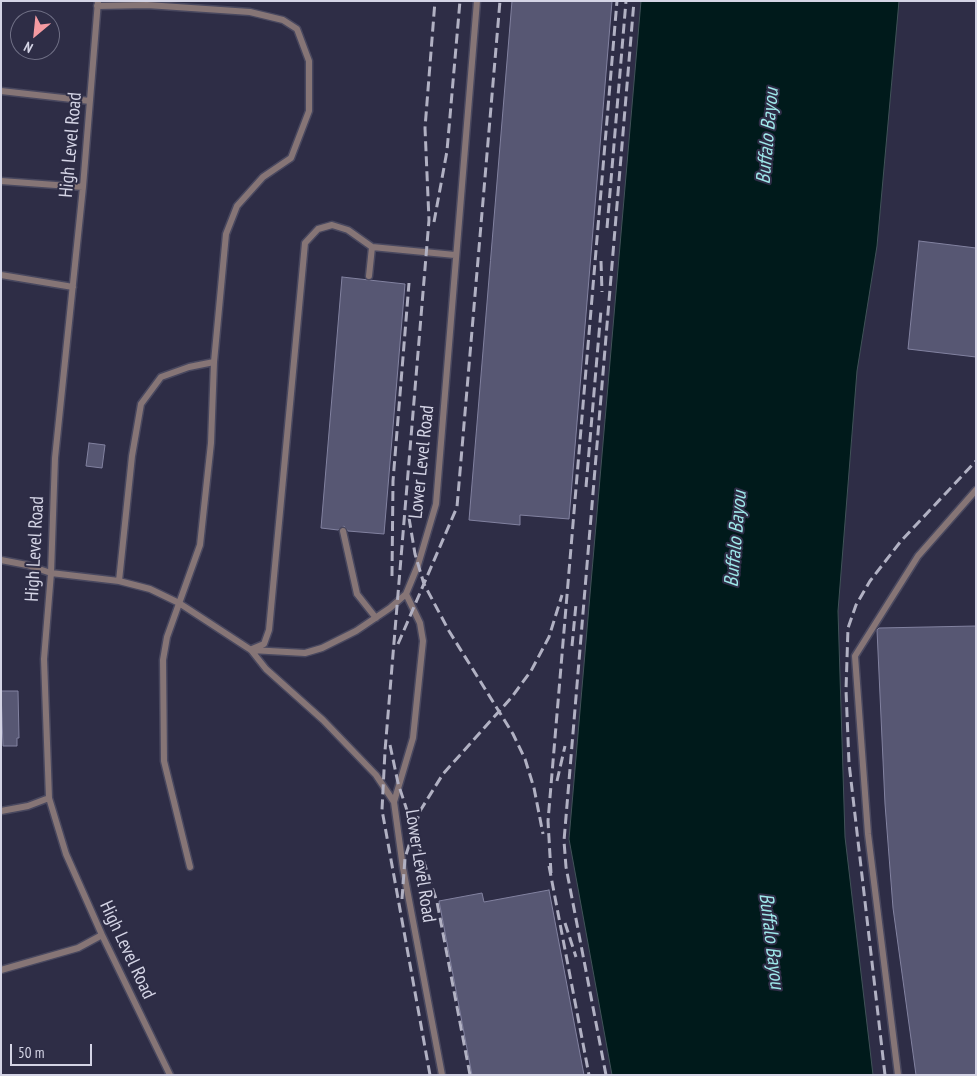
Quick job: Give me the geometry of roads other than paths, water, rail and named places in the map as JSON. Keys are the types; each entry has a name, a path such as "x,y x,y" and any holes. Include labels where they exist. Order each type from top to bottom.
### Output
{"lane":[{"name":"Lower Level Road","path":"406,594 432,524 436,504 477,1"},
{"path":"97,4 148,5 250,12 284,20 297,29 309,62 308,111 291,158 263,177 237,206 226,234 214,362 211,443 200,545 168,637 163,660 164,761 190,867"},
{"name":"High Level Road","path":"97,4 83,187 56,449 51,573 44,659 49,798 66,854 170,1075"},
{"path":"1,91 90,101"},
{"path":"1,181 83,187"},
{"path":"251,650 264,644 270,630 304,243 318,228 332,225 348,230 372,247 455,254"},
{"path":"369,276 372,247"},
{"path":"1,275 73,287"},
{"path":"119,581 132,456 141,404 161,377 190,367 214,362"},
{"path":"898,1075 868,834 855,656 918,556 976,490"},
{"path":"343,531 357,594 376,618"},
{"path":"1,560 27,565 51,573 119,581 150,589 179,603 251,650 305,653 322,648 376,618 406,594 420,623 423,641 413,738 394,802"},
{"name":"Lower Level Road","path":"251,650 278,681 351,748 382,783 394,802 405,877 442,1075"},
{"path":"1,811 28,806 49,798"},
{"path":"1,970 70,950 102,934"}],"water":[{"name":"Buffalo Bayou","path":"641,1 899,1 877,246 857,371 838,611 845,837 873,1075 612,1075 569,839"}],"railway":[{"path":"430,1075 382,810 385,751 429,220 425,128 435,1"},
{"path":"434,222 447,151 460,1"},
{"path":"398,644 457,507 500,1"},
{"path":"551,873 548,821 617,1"},
{"path":"607,228 626,1"},
{"path":"606,1075 566,867 564,841 634,1"},
{"path":"601,261 602,292"},
{"path":"392,576 393,481 409,283"},
{"path":"586,487 601,310"},
{"path":"885,1075 849,763 846,690 848,628 856,605 870,581 901,541 976,461"},
{"path":"409,518 415,554 424,584 449,631 513,734 525,759 534,788 543,834"},
{"path":"402,899 405,858 420,811 443,774 511,698 531,671 549,637 562,595"},
{"path":"572,646 576,604"},
{"path":"390,745 398,783 437,902 470,1075"},
{"path":"557,781 565,746"},
{"path":"549,866 589,1075"},
{"path":"565,923 576,957"}]}
